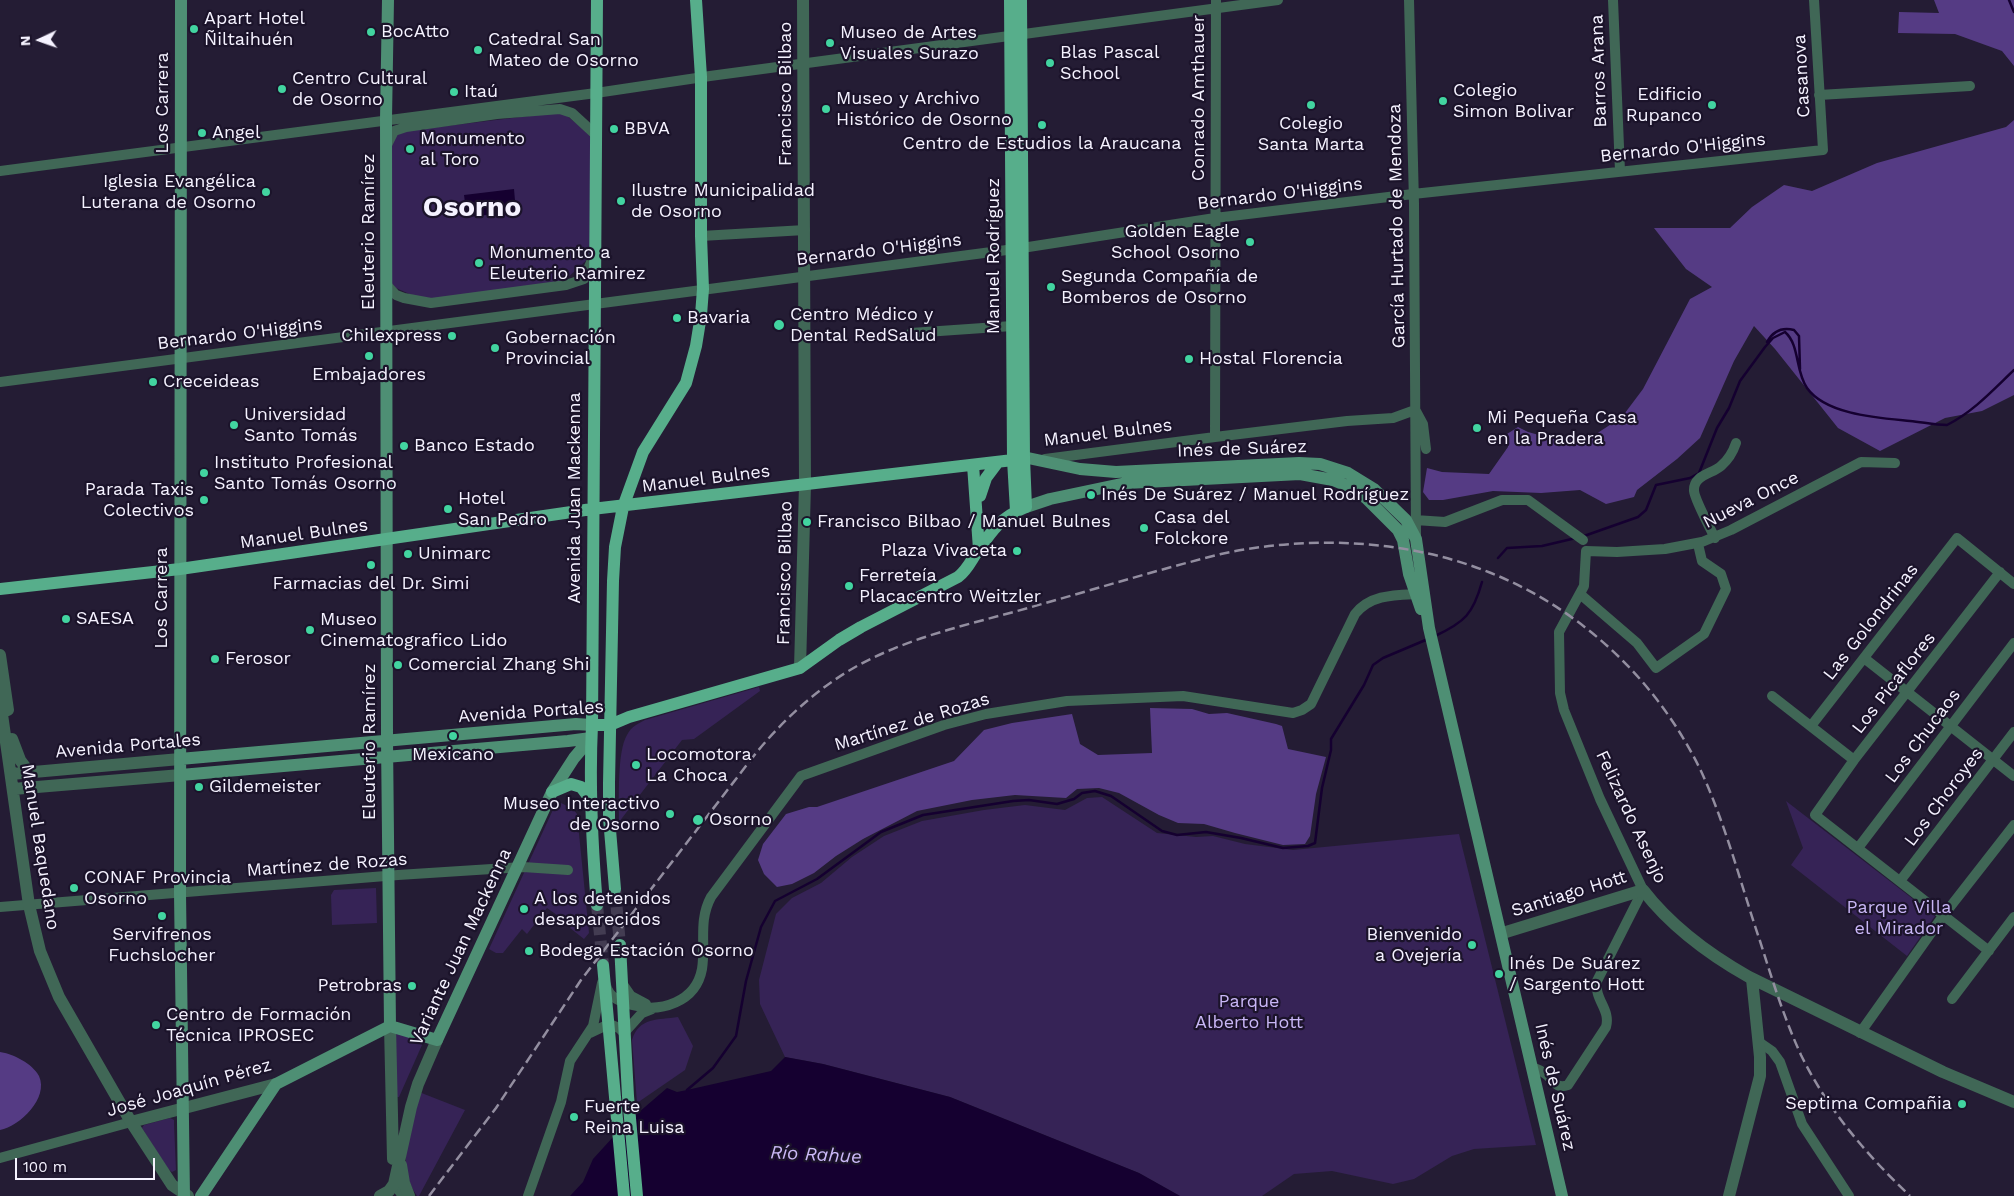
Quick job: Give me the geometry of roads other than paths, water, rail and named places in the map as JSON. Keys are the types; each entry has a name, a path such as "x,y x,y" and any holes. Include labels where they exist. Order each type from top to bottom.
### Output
{"main road":[{"name":"Los Carrera","path":"181,0 180,893 185,1195"},
{"name":"Eleuterio Ramírez","path":"388,0 386,331 390,1026"},
{"name":"Avenida Juan Mackenna","path":"597,0 590,799 598,905"},
{"path":"615,889 609,818 613,564 623,507 643,452 686,383 696,346 704,289 701,236 701,77 696,0"},
{"name":"Manuel Rodríguez","path":"1010,0 1016,35"},
{"name":"Manuel Rodríguez","path":"1018,459 1016,35 1021,0"},
{"name":"Manuel Rodríguez","path":"1016,248 1012,326 1021,509"},
{"name":"Manuel Bulnes","path":"3,591 180,569 592,509 623,507 1018,459 1041,460"},
{"name":"Inés de Suárez","path":"1041,460 1096,472 1246,471 1300,474 1341,482 1366,498 1400,534 1409,574 1429,628"},
{"path":"998,462 983,482 980,499 984,521 990,524 998,523"},
{"name":"Inés de Suárez","path":"1050,499 1126,483 1309,463 1348,473 1384,498 1406,520 1416,539 1429,628 1485,866 1503,931 1513,985 1562,1196"},
{"path":"973,465 979,549"},
{"name":"Avenida Portales","path":"181,775 503,747 592,731 629,717 800,668 856,630 958,577 966,570 998,523 1021,509 1050,499"},
{"name":"Avenida Portales","path":"180,759 576,724 592,731"},
{"path":"501,730 503,747"},
{"name":"Variante Juan Mackenna","path":"437,1040 552,792 592,731"},
{"path":"467,734 468,750"},
{"path":"442,736 442,752"},
{"path":"252,753 254,768"},
{"path":"552,792 571,784 581,787 590,799"},
{"path":"620,945 629,1110 637,1196"},
{"path":"603,969 624,1196"},
{"path":"390,1026 437,1040"},
{"name":"José Joaquín Pérez","path":"276,1084 390,1026"},
{"path":"201,1196 276,1084"}],"street":[{"name":"Francisco Bilbao","path":"800,668 804,485 804,0"},
{"path":"0,171 596,93 1016,35 1216,4 1278,0"},
{"name":"García Hurtado de Mendoza","path":"1409,0 1414,194 1415,410 1423,424 1426,449"},
{"name":"Barros Arana","path":"1613,0 1620,171"},
{"name":"Casanova","path":"1814,0 1823,150"},
{"name":"Conrado Amthauer","path":"1215,437 1216,4"},
{"path":"1820,95 1970,86"},
{"path":"386,148 394,131 406,127 497,114 560,109 572,113 596,135"},
{"name":"Bernardo O'Higgins","path":"0,382 1016,248 1215,218 1414,194 1823,150"},
{"path":"701,236 805,230"},
{"path":"386,284 396,295 431,303 566,285 584,279 595,254"},
{"path":"911,333 1012,326"},
{"path":"1415,410 1416,539"},
{"name":"Manuel Bulnes","path":"1041,460 1346,421 1393,418 1415,410"},
{"path":"1715,538 1694,492 1696,483 1702,476 1721,467 1732,454 1736,444"},
{"name":"Nueva Once","path":"1586,551 1636,551 1678,548 1698,544 1715,538 1862,462 1895,462"},
{"path":"1415,520 1445,522 1502,500 1528,500 1580,537"},
{"name":"Las Golondrinas","path":"1811,726 1957,538 2000,572"},
{"path":"1580,594 1636,643 1656,668 1704,634 1726,589 1721,574 1702,561 1698,544"},
{"name":"Felizardo Asenjo","path":"1586,551 1584,586 1559,632 1562,701 1600,799 1643,890 1675,924 1722,960 1752,979 1943,1072 2014,1102"},
{"path":"2000,572 2014,584"},
{"name":"Los Picaflores","path":"1858,848 1815,815 1854,760 2000,572"},
{"name":"Martínez de Rozas","path":"654,1008 676,1003 689,994 695,986 702,968 702,921 705,908 722,882 801,776 965,719 1051,703 1183,696 1285,712 1302,710 1310,704 1355,614 1360,608 1367,602 1377,598 1416,594"},
{"name":"Los Chucaos","path":"1858,848 2014,643"},
{"name":"Manuel Baquedano","path":"0,655 13,789 29,905 40,951 59,997 131,1122 172,1185 185,1195"},
{"path":"1864,658 2014,776"},
{"path":"1772,696 1854,760"},
{"name":"Manuel Baquedano","path":"0,700 8,735 16,753 29,772"},
{"name":"Los Choroyes","path":"1900,881 2014,732"},
{"name":"Avenida Portales","path":"11,774 180,759"},
{"path":"96,766 96,782"},
{"name":"Avenida Portales","path":"13,789 181,775"},
{"path":"1860,1033 1943,916 2014,825"},
{"path":"1858,848 1989,951"},
{"name":"Martínez de Rozas","path":"0,907 524,867 568,870"},
{"path":"1532,1067 1541,1071 1557,1086 1568,1085 1606,1026 1607,1016 1597,995 1597,981 1643,890"},
{"name":"Santiago Hott","path":"1503,931 1643,890"},
{"path":"1952,999 2014,917"},
{"path":"603,969 609,993 623,1002 654,1008"},
{"path":"528,1196 561,1102 570,1062 593,1026 603,969"},
{"path":"1729,1196 1758,1086 1761,1067 1752,979"},
{"path":"622,982 631,996 654,1008"},
{"path":"590,1033 608,1024 620,1028 624,1033 642,1013 654,1008"},
{"name":"Eleuterio Ramírez","path":"388,1193 388,1107 392,1087 390,1026"},
{"name":"Variante Juan Mackenna","path":"388,1193 418,1084 437,1040"},
{"path":"1759,1042 1772,1051 1780,1062 1802,1124 1849,1196"},
{"name":"José Joaquín Pérez","path":"0,1158 276,1084"},
{"path":"403,1138 401,1167 409,1196"},
{"path":"388,1193 403,1196"}],"water":[{"path":"514,189 516,212 467,217 464,195"},
{"name":"Río Rahue","path":"785,1057 823,1064 950,1097 1139,1173 1180,1196 570,1196 583,1182 593,1159 624,1125 667,1088 677,1092 771,1071"}],"waterway":[{"path":"2009,0 2014,12"},
{"path":"1767,342 1778,331 1794,330 1799,336 1800,369"},
{"path":"1584,536 1638,517 1646,510 1656,485 1690,478 1699,473 1717,428 1729,408 1740,381 1773,338 1785,332 1793,344 1803,381 1807,388 1827,404 1854,414 1947,425 1974,407 2014,370"},
{"path":"1498,558 1507,548 1542,546 1576,538"},
{"path":"1435,636 1454,626 1466,616 1475,602 1482,582"},
{"path":"687,1090 713,1068 736,1036 746,981 761,927 775,901 817,879 881,832 923,815 1013,801 1029,800 1057,804 1074,799 1082,793 1095,791 1111,796 1162,831 1177,835 1206,832 1283,848 1308,846 1315,843 1322,788 1331,750 1331,739 1364,685 1373,665 1383,658 1428,639"}],"tunnel":[{"path":"615,889 620,945"},
{"path":"597,905 603,965"}],"railway":[{"path":"429,1196 496,1108 581,980 756,753 783,723 828,685 879,655 919,639 960,626 1221,554 1288,544 1323,543 1392,547 1426,553 1491,573 1525,588 1587,628 1640,679 1663,708 1683,738 1710,792 1726,834 1789,1027 1801,1055 1823,1094 1849,1130 1878,1164 1910,1196"}],"place":[{"name":"Apart Hotel Ñiltaihuén","path":"194,29"},
{"name":"BocAtto","path":"371,32"},
{"name":"Museo de Artes Visuales Surazo","path":"830,43"},
{"name":"Catedral San Mateo de Osorno","path":"478,50"},
{"name":"Blas Pascal School","path":"1050,63"},
{"name":"Centro Cultural de Osorno","path":"282,89"},
{"name":"Itaú","path":"454,92"},
{"name":"Colegio Simon Bolivar","path":"1443,101"},
{"name":"Colegio Santa Marta","path":"1311,105"},
{"name":"Edificio Rupanco","path":"1712,105"},
{"name":"Museo y Archivo Histórico de Osorno","path":"826,109"},
{"name":"Centro de Estudios la Araucana","path":"1042,125"},
{"name":"BBVA","path":"614,129"},
{"name":"Angel","path":"202,133"},
{"name":"Monumento al Toro","path":"410,149"},
{"name":"Iglesia Evangélica Luterana de Osorno","path":"266,192"},
{"name":"Ilustre Municipalidad de Osorno","path":"621,201"},
{"name":"Golden Eagle School Osorno","path":"1250,242"},
{"name":"Monumento a Eleuterio Ramirez","path":"479,263"},
{"name":"Segunda Compañía de Bomberos de Osorno","path":"1051,287"},
{"name":"Bavaria","path":"677,318"},
{"name":"Centro Médico y Dental RedSalud","path":"779,325"},
{"name":"Chilexpress","path":"452,336"},
{"name":"Gobernación Provincial","path":"495,348"},
{"name":"Embajadores","path":"369,356"},
{"name":"Hostal Florencia","path":"1189,359"},
{"name":"Creceideas","path":"153,382"},
{"name":"Universidad Santo Tomás","path":"234,425"},
{"name":"Mi Pequeña Casa en la Pradera","path":"1477,428"},
{"name":"Banco Estado","path":"404,446"},
{"name":"Instituto Profesional Santo Tomás Osorno","path":"204,473"},
{"name":"Inés De Suárez / Manuel Rodríguez","path":"1091,495"},
{"name":"Parada Taxis Colectivos","path":"204,500"},
{"name":"Hotel San Pedro","path":"448,509"},
{"name":"Francisco Bilbao / Manuel Bulnes","path":"807,522"},
{"name":"Casa del Folckore","path":"1144,528"},
{"name":"Plaza Vivaceta","path":"1017,551"},
{"name":"Unimarc","path":"408,554"},
{"name":"Farmacias del Dr. Simi","path":"371,565"},
{"name":"Ferreteía Placacentro Weitzler","path":"849,586"},
{"name":"SAESA","path":"66,619"},
{"name":"Museo Cinematografico Lido","path":"310,630"},
{"name":"Ferosor","path":"215,659"},
{"name":"Comercial Zhang Shi","path":"398,665"},
{"name":"Mexicano","path":"453,736"},
{"name":"Locomotora La Choca","path":"636,765"},
{"name":"Gildemeister","path":"199,787"},
{"name":"Museo Interactivo de Osorno","path":"670,814"},
{"name":"Osorno","path":"698,820"},
{"name":"CONAF Provincia Osorno","path":"74,888"},
{"name":"A los detenidos desaparecidos","path":"524,909"},
{"name":"Servifrenos Fuchslocher","path":"162,916"},
{"name":"Bienvenido a Ovejería","path":"1472,945"},
{"name":"Bodega Estación Osorno","path":"529,951"},
{"name":"Inés De Suárez / Sargento Hott","path":"1499,974"},
{"name":"Petrobras","path":"412,986"},
{"name":"Centro de Formación Técnica IPROSEC","path":"156,1025"},
{"name":"Septima Compañia","path":"1962,1104"},
{"name":"Fuerte Reina Luisa","path":"574,1117"}],"district":[{"name":"Osorno","path":"472,208"}],"park label":[{"name":"Parque Villa el Mirador","path":"1899,918"},
{"name":"Parque Alberto Hott","path":"1249,1012"}]}
